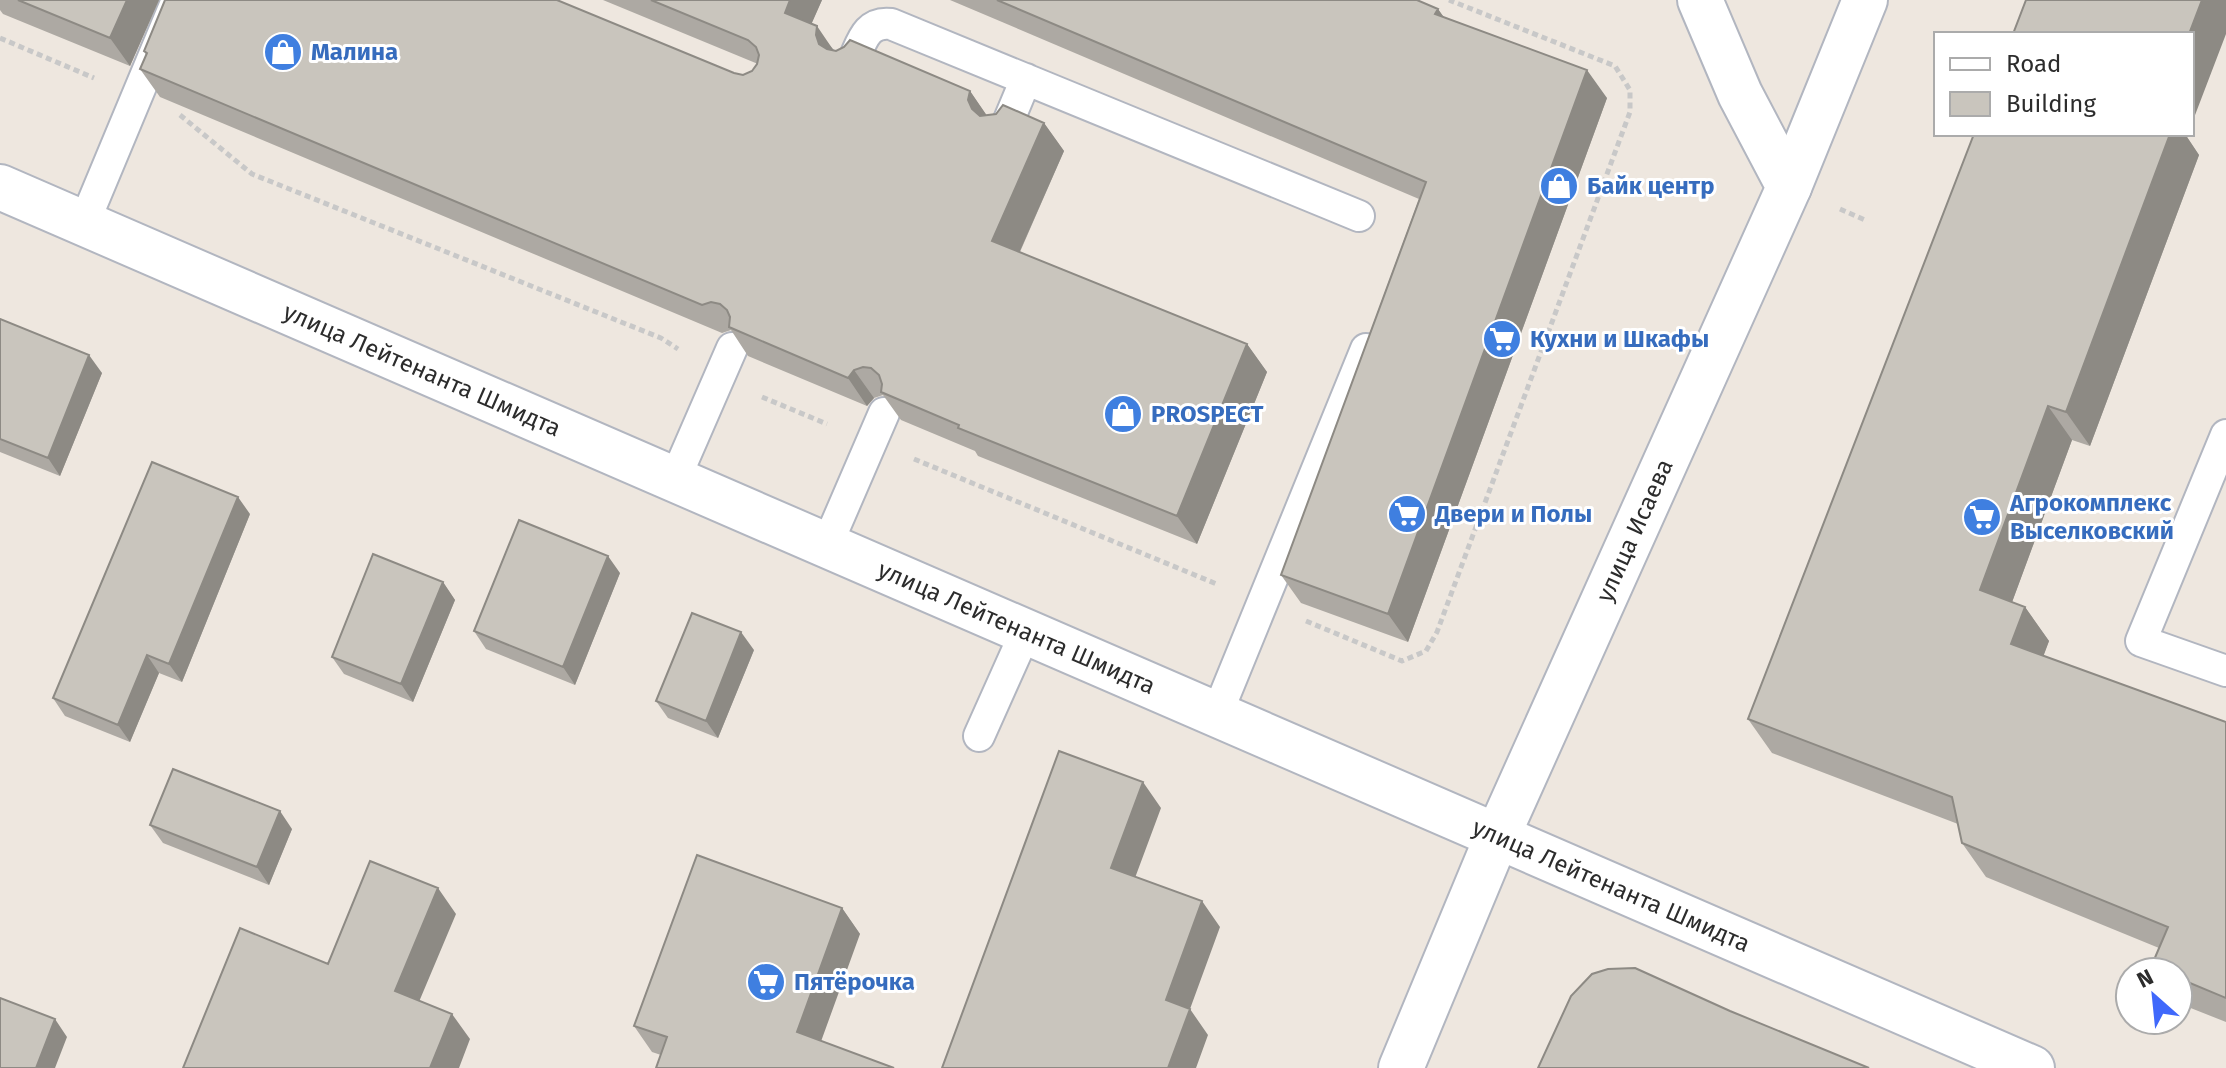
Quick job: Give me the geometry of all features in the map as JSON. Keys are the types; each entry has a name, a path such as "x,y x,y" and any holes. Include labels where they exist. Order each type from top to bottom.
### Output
{"street":[{"path":"1700,0 1740,94 1789,187"},
{"name":"улица Исаева","path":"1401,1068 1497,837 1789,187 1865,0"},
{"name":"улица Лейтенанта Шмидта","path":"0,187 2032,1068"}],"lane":[{"path":"84,223 177,0"},
{"path":"853,61 865,33 879,22 891,24 1359,216"},
{"path":"1006,127 1026,79"},
{"path":"1217,714 1375,325"},
{"path":"675,479 732,348"},
{"path":"827,545 884,413"},
{"path":"2226,435 2141,641 2226,671"},
{"path":"979,736 1026,631"}],"path":[{"path":"0,38 182,115 252,174 661,338 718,379 1402,661 1426,651 1437,632 1630,112 1630,90 1615,66 1449,0"}],"building":[{"path":"18,0 127,0 110,38"},
{"path":"165,0 557,0 743,75 752,71 759,55 748,40 651,0 790,0 785,13 817,26 819,44 827,49 836,51 850,40 970,91 968,100 980,116 996,114 1003,105 1044,123 992,241 1247,344 1177,516 958,428 959,425 881,392 879,375 871,368 854,370 848,378 729,327 730,317 720,304 711,302 702,305 140,69"},
{"path":"997,0 1417,0 1438,9 1435,14 1587,70 1388,614 1281,575 1426,182"},
{"path":"2026,0 2202,0 2190,32 2014,32"},
{"path":"1973,136 2169,136 2066,412 2048,406 1980,590 2025,607 2011,644 2226,722 2226,998 2194,985 2194,956 2156,956 2168,927 1962,843 1952,797 1748,719"},
{"path":"0,319 89,355 48,458 0,439"},
{"path":"152,462 238,497 169,664 147,655 118,725 53,698"},
{"path":"519,520 608,556 563,667 474,631"},
{"path":"373,554 443,582 401,684 332,657"},
{"path":"692,613 741,632 706,721 656,701"},
{"path":"1059,751 1143,782 1111,868 1202,901 1166,1000 1190,1009 1168,1068 942,1068"},
{"path":"173,769 280,811 257,867 150,825"},
{"path":"697,855 842,908 797,1032 894,1068 656,1068 667,1037 634,1026"},
{"path":"370,861 438,888 395,991 452,1014 430,1068 183,1068 240,928 328,964"},
{"path":"1635,968 1869,1068 1538,1068 1571,996 1592,974 1608,969"},
{"path":"0,998 55,1019 36,1068 0,1068"}],"place":[{"name":"Малина","path":"283,52"},
{"name":"Байк центр","path":"1559,186"},
{"name":"Кухни и Шкафы","path":"1502,339"},
{"name":"PROSPECT","path":"1123,414"},
{"name":"Двери и Полы","path":"1407,514"},
{"name":"Агрокомплекс Выселковский","path":"1982,517"},
{"name":"Пятёрочка","path":"766,982"}]}
